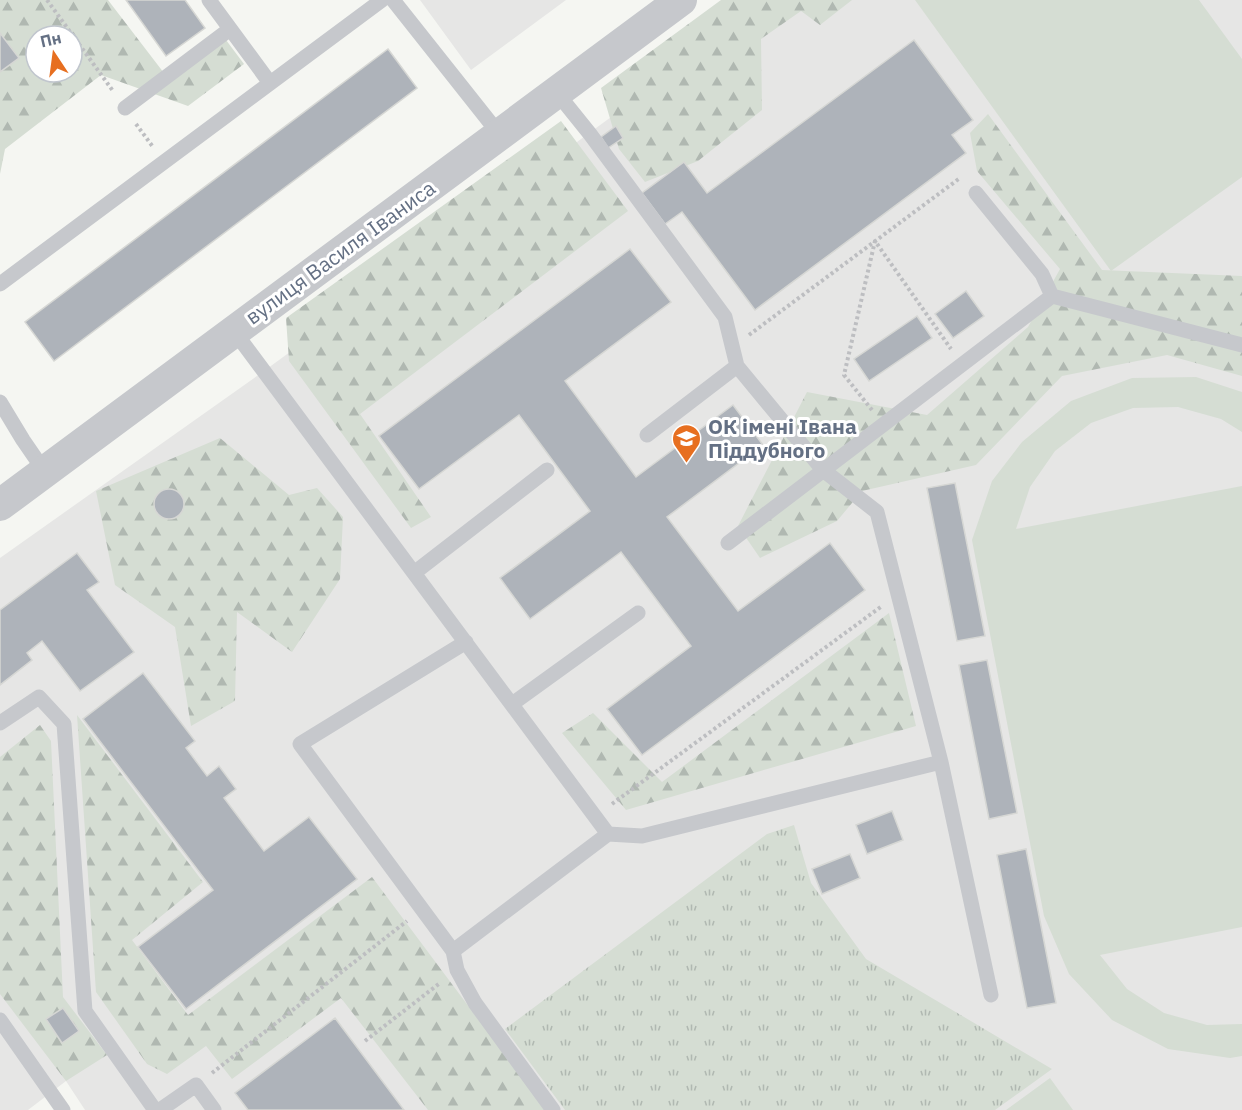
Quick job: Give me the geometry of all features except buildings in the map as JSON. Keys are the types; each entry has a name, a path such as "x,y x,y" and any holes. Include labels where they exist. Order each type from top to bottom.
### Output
{"street":[{"name":"вулиця Василя Іваниса","path":"0,505 681,0"}],"lane":[{"path":"209,0 270,83"},
{"path":"0,284 382,0"},
{"path":"393,0 500,135"},
{"path":"125,108 231,29"},
{"path":"557,93 590,134 725,317 737,366 823,470 877,512 941,762 991,995"},
{"path":"976,193 1042,274 1052,296"},
{"path":"1052,296 1242,345"},
{"path":"728,543 1052,296"},
{"path":"234,331 608,834"},
{"path":"647,435 737,366"},
{"path":"0,402 45,472"},
{"path":"414,573 547,470"},
{"path":"512,704 638,612"},
{"path":"466,642 300,744 453,951 457,970 475,1003 553,1110"},
{"path":"0,723 39,696 64,724 85,1011 155,1110"},
{"path":"453,951 608,834 642,836 941,762"},
{"path":"0,1020 63,1110"},
{"path":"160,1110 196,1086 214,1110"}],"path":[{"path":"47,0 164,162"},
{"path":"733,348 964,175 976,193"},
{"path":"875,241 962,364"},
{"path":"875,241 844,375 883,424"},
{"path":"596,816 899,594"},
{"path":"196,1086 422,910"},
{"path":"365,1041 457,970"}],"shaded area":[{"path":"420,0 566,0 471,70"},
{"name":"ОК імені Івана Піддубного","path":"771,0 1242,0 1242,1110 85,1110 66,1081 28,1110 0,1110 0,558 264,371"}],"green space":[{"path":"0,0 108,0 167,77 223,36 244,64 188,106 101,75 5,149 0,174"},
{"path":"721,0 852,0 820,25 801,11 761,39 762,110 698,161 645,182 619,149 601,88"},
{"path":"915,0 1199,0 1242,59 1242,177 1111,271"},
{"path":"988,114 1102,270 1242,276 1242,376 1167,355 1062,376 976,465 862,491 837,521 760,558 738,526 807,392 927,415 1028,327 1060,269 977,171 970,133"},
{"path":"561,121 628,211 360,414 431,517 411,528 289,361 286,318"},
{"path":"1196,377 1242,392 1242,432 1221,419 1178,407 1133,408 1091,423 1055,451 1030,487 1016,529 1242,486 1242,927 1100,955 1127,989 1164,1013 1207,1025 1242,1024 1242,1056 1230,1058 1168,1049 1112,1020 1069,974 1044,916 972,540 992,481 1022,442 1071,401 1132,378"},
{"path":"220,438 289,495 317,488 343,517 340,579 292,652 237,612 235,701 191,726 175,627 115,585 96,491"},
{"path":"889,613 916,726 626,810 562,733 593,713 662,782"},
{"path":"77,715 203,882 132,940 188,1015 372,877 546,1110 428,1110 341,998 232,1079 206,1046 167,1074 147,1064 96,992"},
{"path":"40,725 51,741 63,997 107,1055 66,1081 0,994 0,757"},
{"path":"794,825 811,883 866,959 1052,1069 995,1110 565,1110 505,1029 767,834"},
{"path":"1050,1078 1073,1110 1006,1110"}],"place":[{"name":"ОК імені Івана Піддубного","path":"687,464"}]}
